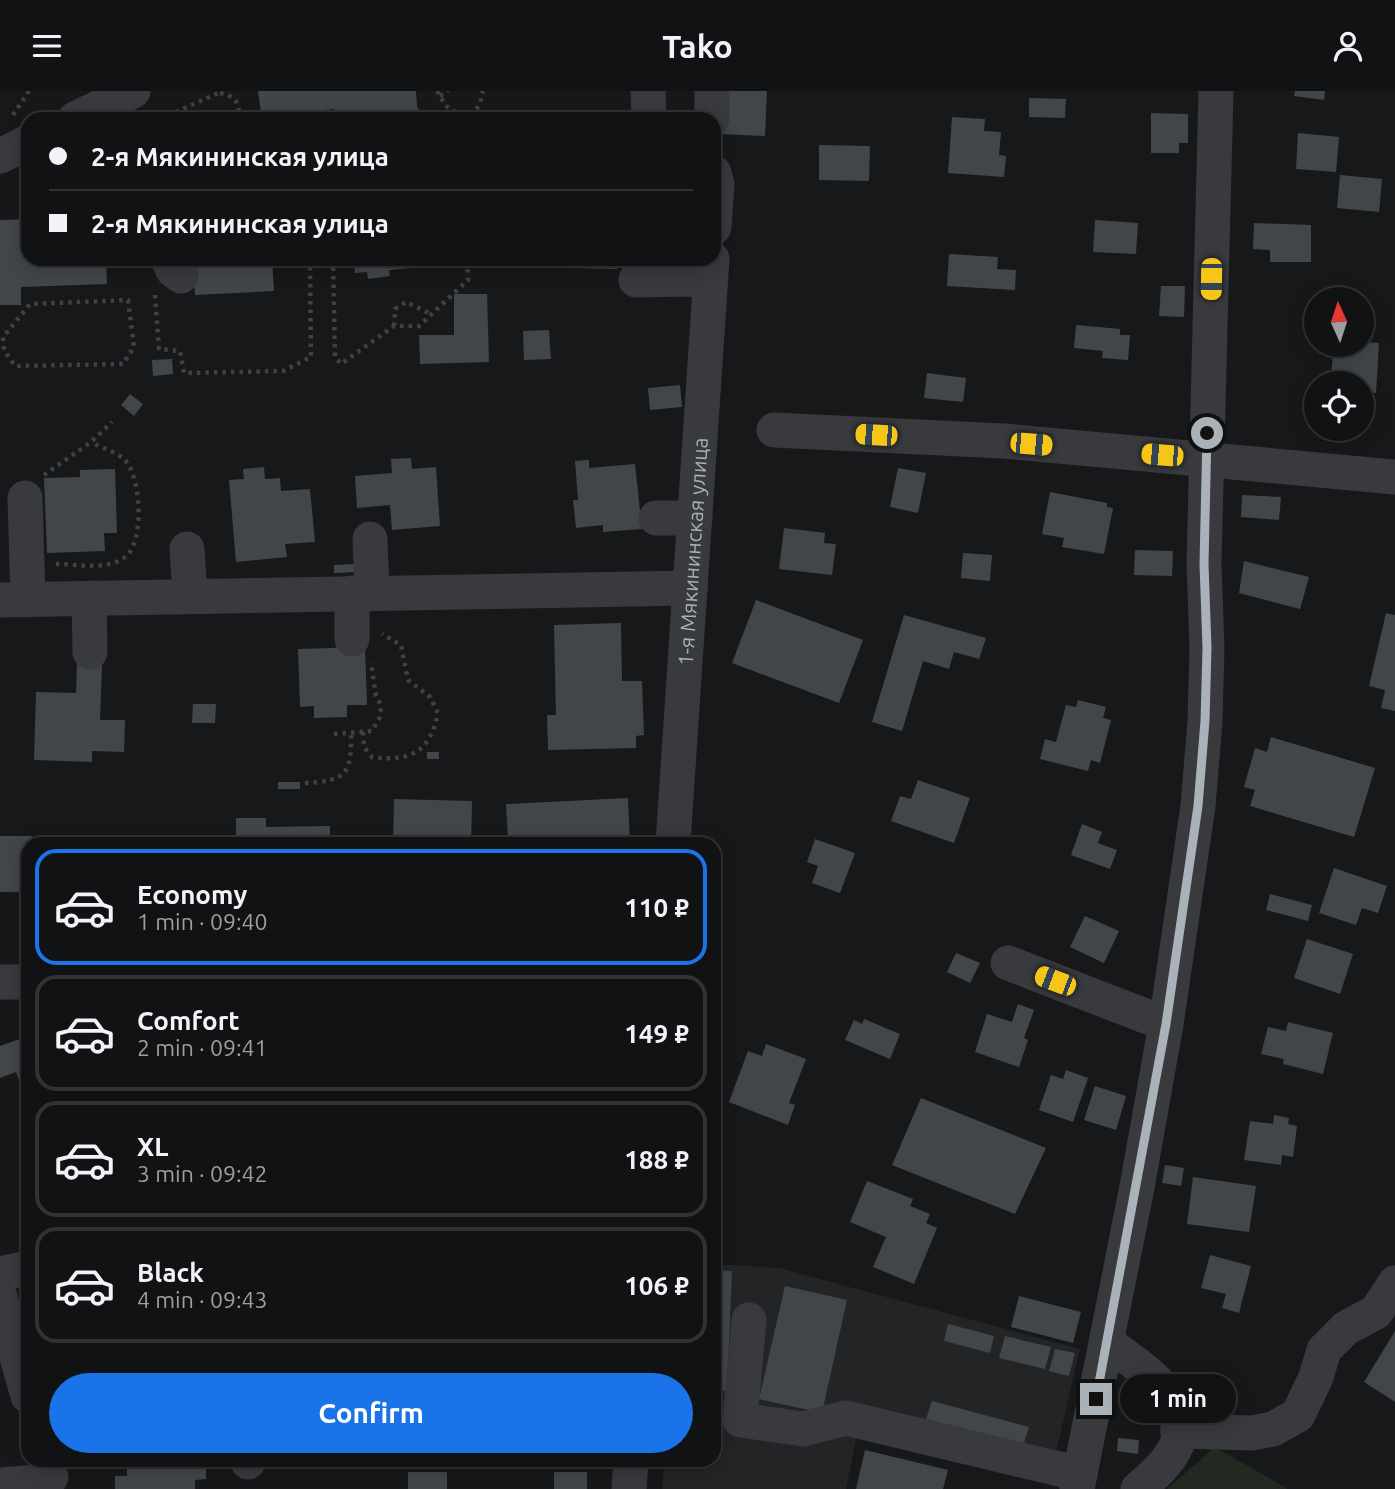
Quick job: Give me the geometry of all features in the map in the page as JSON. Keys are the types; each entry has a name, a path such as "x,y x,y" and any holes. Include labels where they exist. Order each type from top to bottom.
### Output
{"street":[{"path":"90,112 133,91"},
{"path":"648,91 649,112"},
{"path":"712,91 712,112"},
{"path":"749,1320 740,1420 803,1429 846,1419 1079,1481 1166,1024 1198,806 1205,721 1207,648 1204,564 1216,91"},
{"path":"0,156 17,130"},
{"path":"0,166 21,166"},
{"path":"636,281 689,279 711,270"},
{"name":"1-я Мякининская улица","path":"673,837 711,270"},
{"path":"774,430 1004,441 1395,477"},
{"path":"25,498 27,563 14,600 690,588"},
{"path":"656,518 695,518"},
{"path":"368,643 362,593 370,539"},
{"path":"187,549 190,596"},
{"path":"89,598 90,652"},
{"path":"1008,963 1166,1024"},
{"path":"0,982 21,982"},
{"path":"0,1274 21,1270"},
{"path":"1178,1431 1252,1433 1273,1429 1297,1415 1316,1377 1324,1350 1346,1328 1376,1312 1395,1283"},
{"path":"0,1297 21,1371"},
{"path":"1107,1343 1159,1384 1169,1398 1178,1420 1178,1442 1160,1470 1138,1489"},
{"path":"629,1489 630,1467"},
{"path":"0,1485 37,1482 51,1475"}],"path":[{"path":"17,130 14,114 30,91"},
{"path":"448,91 439,94 447,109 454,112"},
{"path":"474,112 480,104 483,91"},
{"path":"176,112 221,92 236,100"},
{"path":"236,92 240,112"},
{"path":"174,269 154,288 159,349 180,351 184,373 283,371 311,357 310,266"},
{"path":"333,266 335,357 341,364 394,326 419,325 468,280 467,266"},
{"path":"128,300 134,347 122,365 15,366 4,349 3,337 30,304 128,300"},
{"path":"394,326 395,309 405,302 432,314"},
{"path":"25,498 37,479 92,442 112,422"},
{"path":"27,563 104,565 126,557 136,542 136,481 124,460 92,442"},
{"path":"334,734 363,731 372,731 380,717 381,705 376,696 368,643 390,637 401,645 408,680 430,697 439,713 431,739 407,756 392,759 372,757 364,747 363,731"},
{"path":"305,783 330,781 348,768 352,750 351,733"}],"shaded area":[{"path":"721,1264 779,1268 1080,1349 1049,1482 857,1434 846,1489 662,1489 664,1467 721,1467"},
{"path":"1215,1447 1288,1489 1167,1489"}],"building":[{"path":"258,91 416,91 417,107 421,112 335,112 334,109 313,112 261,112"},
{"path":"722,91 767,91 765,136 721,134"},
{"path":"1295,91 1325,91 1324,100 1294,96"},
{"path":"1029,98 1066,99 1065,118 1029,117"},
{"path":"1151,113 1188,114 1188,143 1179,143 1179,153 1151,153"},
{"path":"952,117 985,119 984,131 1001,132 999,155 1006,156 1004,177 948,173"},
{"path":"1298,133 1339,137 1336,172 1296,169"},
{"path":"819,145 870,146 869,181 819,180"},
{"path":"1340,175 1382,179 1379,212 1337,208"},
{"path":"21,219 21,266 106,266 107,284 21,287 21,305 0,305 0,220"},
{"path":"1095,220 1138,223 1136,254 1093,252"},
{"path":"1254,223 1311,225 1311,262 1270,262 1270,250 1253,249"},
{"path":"949,254 998,257 997,269 1016,270 1015,290 947,286"},
{"path":"193,266 272,266 274,291 195,295"},
{"path":"354,266 421,267 389,270 390,276 368,279 367,272 355,273"},
{"path":"571,266 617,266 617,269"},
{"path":"1161,286 1185,286 1184,317 1159,316"},
{"path":"454,294 487,294 489,362 420,364 419,335 454,335"},
{"path":"1076,325 1120,329 1120,335 1130,335 1128,360 1102,358 1103,351 1074,348"},
{"path":"549,330 551,359 524,360 523,331"},
{"path":"1374,343 1379,343 1376,393 1374,371 1332,371 1333,357 1374,357"},
{"path":"172,359 173,374 153,376 152,360"},
{"path":"927,373 966,378 963,402 924,398"},
{"path":"680,385 682,407 650,410 648,388"},
{"path":"130,394 143,404 134,416 121,405"},
{"path":"411,458 412,469 436,467 440,526 392,530 390,505 357,508 355,476 392,473 391,459"},
{"path":"589,460 589,468 635,464 642,529 603,532 603,525 576,528 573,500 578,500 575,461"},
{"path":"264,467 265,479 280,478 281,491 310,489 315,542 285,544 287,557 236,562 229,480 244,479 243,469"},
{"path":"898,468 926,473 918,513 890,507"},
{"path":"115,469 117,533 104,533 105,551 47,553 44,478 80,477 80,470"},
{"path":"1050,492 1107,503 1107,507 1113,508 1104,554 1062,547 1064,538 1042,534"},
{"path":"1242,495 1281,497 1279,520 1241,517"},
{"path":"784,528 825,533 824,543 836,544 832,575 779,569"},
{"path":"1135,550 1173,551 1172,576 1134,575"},
{"path":"963,553 992,555 990,581 961,578"},
{"path":"1244,561 1309,577 1300,609 1239,593"},
{"path":"357,564 357,572 334,573 334,565"},
{"path":"756,600 863,640 839,703 732,663"},
{"path":"1386,613 1395,615 1395,711 1381,708 1385,690 1369,686"},
{"path":"904,615 986,638 979,659 954,652 949,669 923,661 902,731 872,722"},
{"path":"621,623 622,681 642,681 644,735 636,736 636,748 548,750 547,715 556,715 554,625"},
{"path":"365,647 367,705 347,705 347,717 314,718 314,706 300,707 298,649"},
{"path":"77,664 102,665 100,720 125,720 124,752 92,751 92,762 34,760 36,692 76,693"},
{"path":"1078,700 1106,707 1103,718 1111,720 1100,763 1091,760 1088,771 1040,759 1045,739 1056,742 1066,705 1076,707"},
{"path":"193,704 216,704 215,723 192,723"},
{"path":"1271,737 1375,768 1354,837 1250,806 1255,790 1244,787 1255,748 1267,752"},
{"path":"427,752 439,752 439,759 427,759"},
{"path":"918,780 970,798 954,843 891,821 900,796 911,799"},
{"path":"278,782 300,782 300,789 278,789"},
{"path":"628,798 630,837 508,837 506,804"},
{"path":"394,799 472,801 471,837 393,837"},
{"path":"236,818 266,818 266,827 330,826 330,837 236,837"},
{"path":"1082,824 1102,832 1098,843 1117,850 1110,869 1071,855"},
{"path":"0,836 32,836 21,837 20,892 0,892"},
{"path":"815,839 855,853 840,893 812,883 818,866 807,862"},
{"path":"1334,868 1387,886 1378,913 1362,908 1356,925 1319,913"},
{"path":"1270,894 1312,905 1308,921 1266,910"},
{"path":"1085,916 1119,931 1104,963 1070,947"},
{"path":"1307,939 1353,954 1340,994 1294,978"},
{"path":"956,953 980,963 970,983 947,972"},
{"path":"1018,1004 1034,1010 1024,1038 1028,1040 1019,1067 975,1052 987,1014 1012,1022"},
{"path":"864,1019 900,1034 890,1059 845,1040 854,1020 862,1024"},
{"path":"1288,1022 1333,1033 1323,1074 1283,1064 1284,1059 1261,1054 1268,1027 1286,1031"},
{"path":"21,1038 21,1086 16,1072 0,1078 0,1046"},
{"path":"766,1044 806,1059 789,1103 795,1105 788,1125 729,1102 748,1051 762,1056"},
{"path":"1066,1070 1088,1078 1073,1122 1039,1110 1051,1075 1063,1079"},
{"path":"1095,1086 1126,1096 1116,1130 1084,1120"},
{"path":"921,1098 1046,1148 1015,1214 892,1165"},
{"path":"1274,1115 1289,1118 1288,1124 1297,1126 1293,1157 1282,1155 1281,1165 1244,1160 1250,1121 1273,1124"},
{"path":"1165,1165 1184,1168 1181,1186 1162,1183"},
{"path":"1193,1177 1256,1186 1249,1232 1187,1224"},
{"path":"867,1181 913,1199 910,1206 930,1214 926,1223 937,1228 914,1284 873,1267 886,1237 850,1222"},
{"path":"1210,1255 1251,1266 1239,1313 1222,1308 1226,1294 1201,1288"},
{"path":"721,1270 732,1271 727,1391 721,1391"},
{"path":"785,1286 847,1300 822,1413 759,1399"},
{"path":"1019,1296 1081,1312 1073,1343 1011,1327"},
{"path":"948,1324 994,1336 990,1353 944,1341"},
{"path":"1395,1331 1395,1402 1364,1382"},
{"path":"1005,1336 1051,1347 1045,1369 999,1358"},
{"path":"1055,1349 1075,1353 1069,1376 1049,1371"},
{"path":"932,1401 1029,1427 1023,1446 926,1419"},
{"path":"1118,1438 1139,1440 1138,1454 1117,1451"},
{"path":"865,1450 948,1470 943,1489 856,1489"},
{"path":"127,1467 206,1467 206,1479 195,1480 195,1489 115,1489 115,1476 127,1476"},
{"path":"408,1472 447,1472 447,1489 408,1489"},
{"path":"554,1472 587,1472 587,1489 554,1489"}],"route":[{"path":"1096,1399 1166,1024 1198,806 1205,721 1207,648 1204,564 1207,433"}]}
